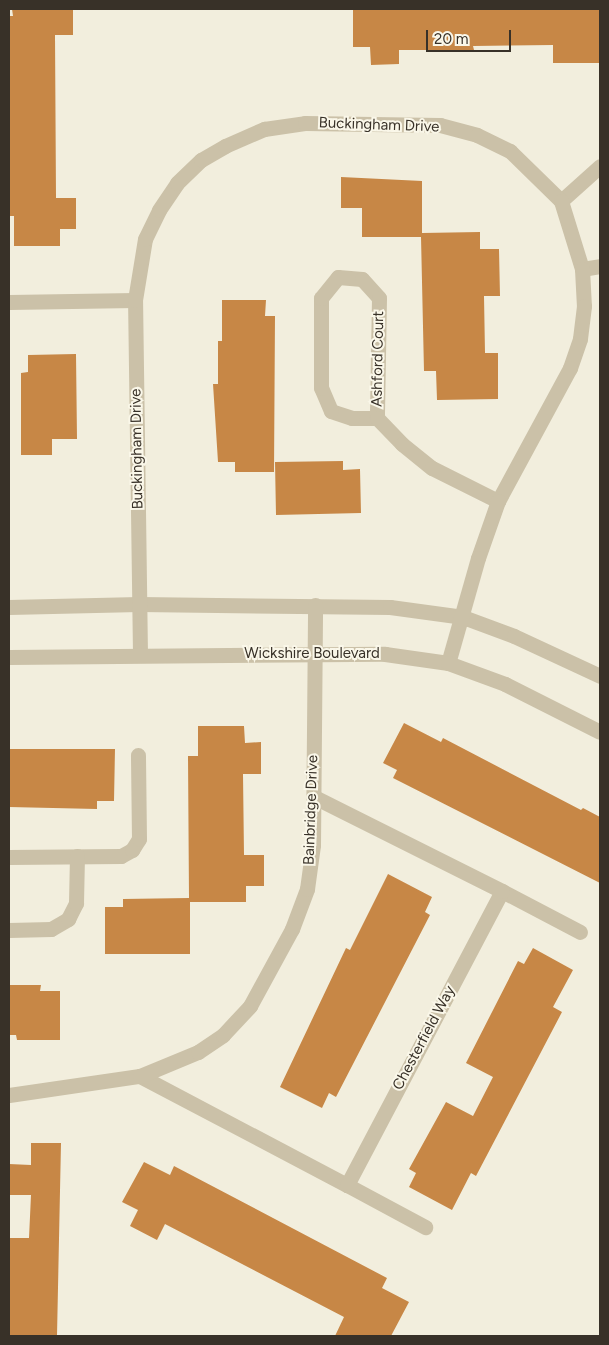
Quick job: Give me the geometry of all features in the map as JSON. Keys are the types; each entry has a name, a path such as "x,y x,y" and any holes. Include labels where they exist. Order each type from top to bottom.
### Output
{"street":[{"name":"Buckingham Drive","path":"140,654 135,300 145,239 177,183 201,160 225,146 264,129 305,122 440,125 477,135 510,151 562,201 582,269 584,306 580,339 570,368 498,501 478,558 463,617 448,663"},
{"path":"562,201 600,166"},
{"path":"582,269 600,266"},
{"name":"Ashford Court","path":"377,418 352,418 331,411 321,388 321,298 338,277 362,279 378,298 377,418 402,444 432,468 498,501"},
{"path":"9,302 135,300"},
{"path":"9,607 139,604 390,607 463,617 514,636 600,676"},
{"name":"Bainbridge Drive","path":"9,1095 140,1076 198,1052 223,1035 250,1006 292,929 307,889 313,845 315,605"},
{"name":"Wickshire Boulevard","path":"9,657 140,654 385,654 448,663 504,684 600,732"},
{"path":"9,857 121,856 132,850 139,839 138,755"},
{"path":"314,797 580,932"},
{"path":"9,930 50,929 68,920 76,903 77,856"},
{"name":"Chesterfield Way","path":"347,1185 502,891"},
{"path":"140,1076 425,1227"}],"building":[{"path":"12,9 73,9 73,35 55,35 56,198 76,198 76,229 60,229 60,246 14,246 14,216 9,216 9,16 13,16"},
{"path":"353,9 600,9 600,63 553,63 553,45 473,46 474,50 399,50 399,64 371,65 370,47 353,47"},
{"path":"341,177 422,181 422,233 480,232 480,249 499,249 500,296 484,296 485,353 498,353 498,399 437,400 436,371 424,371 421,237 362,237 362,208 341,208"},
{"path":"222,300 266,300 265,316 275,316 274,472 235,472 235,462 218,462 213,384 218,384 218,341 222,341"},
{"path":"76,354 77,439 52,439 52,455 21,455 21,373 28,372 28,355"},
{"path":"343,461 343,470 360,469 361,513 276,515 275,462"},
{"path":"404,723 441,742 443,738 581,810 583,808 600,817 600,883 393,778 397,770 383,763"},
{"path":"198,726 244,726 245,743 261,742 261,774 243,774 244,855 264,855 264,886 246,886 246,902 190,902 190,954 105,954 105,907 123,907 123,899 189,898 188,756 198,756"},
{"path":"9,749 115,749 114,801 97,801 97,809 9,807"},
{"path":"388,874 432,897 425,912 430,915 336,1097 329,1093 322,1108 280,1087 346,948 350,950"},
{"path":"533,948 573,970 553,1007 562,1012 476,1176 471,1173 452,1210 409,1187 416,1173 409,1169 446,1102 473,1116 493,1077 466,1063 518,961 524,964"},
{"path":"9,985 41,985 40,991 60,991 60,1040 17,1040 16,1035 9,1035"},
{"path":"31,1143 61,1143 57,1336 9,1336 9,1238 29,1238 31,1195 9,1195 9,1164 31,1165"},
{"path":"144,1162 170,1175 174,1166 387,1278 382,1288 409,1302 391,1336 335,1336 344,1317 165,1224 157,1240 130,1226 138,1210 122,1202"}]}
